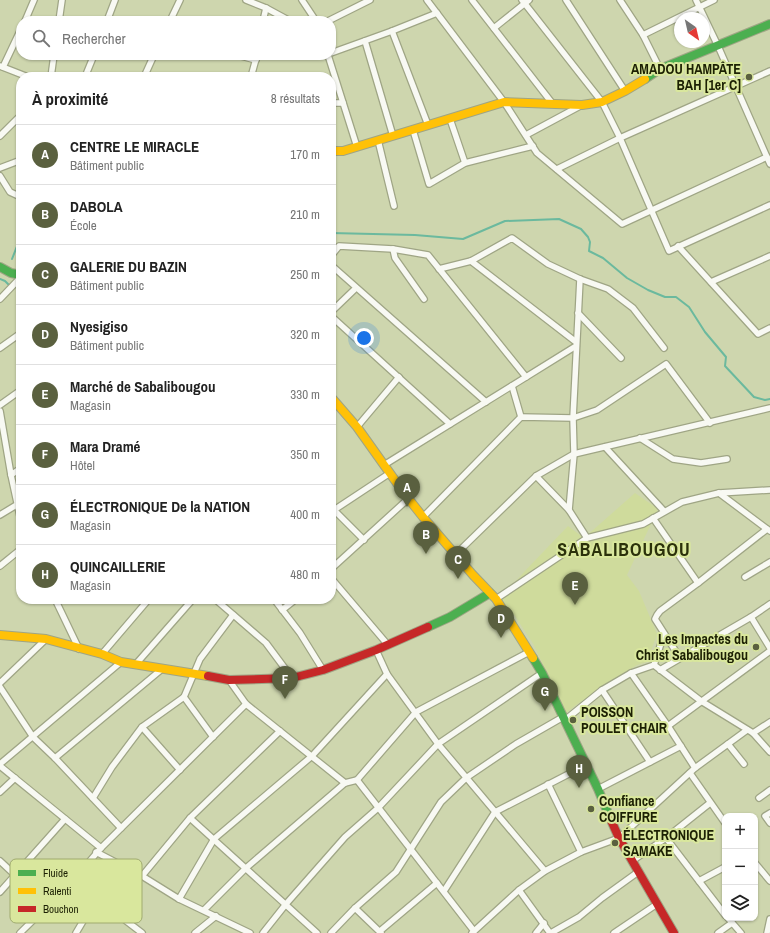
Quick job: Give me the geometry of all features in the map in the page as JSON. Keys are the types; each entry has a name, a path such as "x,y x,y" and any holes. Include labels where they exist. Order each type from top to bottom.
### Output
{"street":[{"path":"27,16 34,0"},
{"path":"60,16 62,0"},
{"path":"109,16 115,0"},
{"path":"172,16 180,0"},
{"path":"246,0 281,16"},
{"path":"302,0 313,16"},
{"path":"336,17 370,0"},
{"path":"427,0 504,102 537,153 622,224 767,157"},
{"path":"472,0 552,103"},
{"path":"566,0 625,91"},
{"path":"620,0 643,35 660,69"},
{"path":"696,0 770,164"},
{"path":"643,35 714,0"},
{"path":"494,28 525,1 602,102 620,138 669,251 770,205"},
{"path":"264,16 266,8"},
{"path":"336,51 437,13"},
{"path":"336,151 343,151 357,147 504,102 582,105 602,102 625,91 660,69 770,24"},
{"path":"392,31 428,125"},
{"path":"16,39 2,66 16,72"},
{"path":"364,41 393,136"},
{"path":"52,72 53,60"},
{"path":"87,72 92,60"},
{"path":"146,72 152,60"},
{"path":"252,72 255,60"},
{"path":"330,60 333,72"},
{"path":"557,169 620,138 770,71"},
{"path":"336,81 357,147"},
{"path":"336,104 343,103"},
{"path":"526,135 582,105"},
{"path":"450,119 465,163"},
{"path":"0,136 16,120"},
{"path":"413,130 429,184 465,163 533,146"},
{"path":"378,140 394,206"},
{"path":"0,168 16,162"},
{"path":"0,176 10,192 16,195"},
{"path":"439,269 471,261 512,238 548,264 580,279 608,289 633,308 664,348"},
{"path":"336,250 339,246 393,249 428,255 526,377"},
{"path":"678,246 758,334 770,328"},
{"path":"393,249 395,258 424,299"},
{"path":"711,282 770,256"},
{"path":"471,261 576,344"},
{"path":"0,267 16,274"},
{"path":"336,270 486,402"},
{"path":"569,510 574,454 573,418 580,279"},
{"path":"0,299 16,284"},
{"path":"336,307 356,288"},
{"path":"578,313 621,358"},
{"path":"336,320 450,424"},
{"path":"0,348 16,337"},
{"path":"384,465 512,386 576,344"},
{"path":"423,517 521,417 573,418 597,410 666,364 710,423"},
{"path":"357,427 399,377"},
{"path":"512,386 521,417"},
{"path":"0,405 16,394"},
{"path":"336,403 357,427 408,499 473,575 493,596 529,652 542,673 564,718 598,789 619,838 674,933"},
{"path":"456,554 536,476 574,454 770,408"},
{"path":"0,411 2,445 16,496"},
{"path":"640,438 673,459 701,463 727,459"},
{"path":"605,447 664,511"},
{"path":"11,475 16,472"},
{"path":"336,506 390,473"},
{"path":"536,476 569,510 587,538"},
{"path":"0,635 46,639 102,654 121,662 229,680 292,678 323,670 376,650 450,617 493,596 587,538 643,524 682,502 719,493 770,490"},
{"path":"680,658 655,619 656,615 769,530 719,493"},
{"path":"336,565 408,499"},
{"path":"0,515 16,505"},
{"path":"336,512 364,540"},
{"path":"653,518 698,583"},
{"path":"0,566 16,553"},
{"path":"745,577 770,562"},
{"path":"336,584 388,645"},
{"path":"57,604 79,649"},
{"path":"102,654 145,604"},
{"path":"136,664 189,604"},
{"path":"221,604 266,643 292,678"},
{"path":"278,604 300,633 323,670"},
{"path":"282,610 290,604"},
{"path":"660,670 751,617 770,604"},
{"path":"93,798 112,767 142,727 184,697 200,659 233,615"},
{"path":"751,617 770,648"},
{"path":"654,664 664,634"},
{"path":"0,684 46,639"},
{"path":"376,650 387,674 438,744 545,870"},
{"path":"204,910 246,868 345,783 357,780 416,712 529,652"},
{"path":"668,726 770,652"},
{"path":"113,859 98,850 65,819 0,765 121,662"},
{"path":"654,664 701,701 753,733 770,752"},
{"path":"331,933 355,908 396,872 441,802 466,778 516,744 564,718 602,690 631,673 654,664"},
{"path":"54,758 162,669"},
{"path":"263,933 286,904 345,837 378,808 438,744 542,673"},
{"path":"631,673 682,746 695,768"},
{"path":"179,899 214,839 312,756 387,674"},
{"path":"229,680 246,704 345,783"},
{"path":"0,687 33,737 93,798 120,828"},
{"path":"602,690 650,762"},
{"path":"184,697 213,737"},
{"path":"91,859 246,704"},
{"path":"753,733 770,722"},
{"path":"142,727 180,770"},
{"path":"357,780 444,891 473,932 545,870 581,852 619,838 695,768 747,730"},
{"path":"250,933 179,899 142,876 190,818 280,731"},
{"path":"728,744 744,764"},
{"path":"598,789 682,746"},
{"path":"444,891 495,812 586,765"},
{"path":"690,773 722,819"},
{"path":"0,792 15,778"},
{"path":"548,784 581,852"},
{"path":"759,798 770,790"},
{"path":"632,861 666,838 710,803"},
{"path":"770,813 765,816 770,823"},
{"path":"190,818 317,933"},
{"path":"29,859 65,819"},
{"path":"666,838 722,911"},
{"path":"0,861 10,870"},
{"path":"758,867 770,881"},
{"path":"699,881 722,869"},
{"path":"520,890 551,933 579,917 638,872"},
{"path":"0,892 10,881"},
{"path":"355,908 381,932 437,883"},
{"path":"614,933 657,904"},
{"path":"195,933 216,916"},
{"path":"767,933 770,919"},
{"path":"730,921 741,933"},
{"path":"20,933 30,923"},
{"path":"76,933 82,923"},
{"path":"129,923 142,933"},
{"path":"536,933 544,923"},
{"path":"718,933 732,924"}],"shaded area":[{"path":"635,493 658,509 627,575 639,591 657,634 647,662 637,665 607,684 565,714 534,645 515,616 500,599 568,526 584,538"}],"waterway":[{"path":"336,233 415,235 463,239 505,221 559,219 581,229 588,237 590,242 589,251 603,258 627,278 648,290 665,297 676,297 689,307 705,332 726,357 725,366 754,397 765,400 770,399"},
{"path":"12,259 16,249"},
{"path":"0,279 5,281 9,287"}],"traffic: fast":[{"path":"645,79 660,69 770,24"},
{"path":"0,267 16,274"},
{"path":"428,627 450,617 490,593"},
{"path":"533,658 542,673 598,789 610,818"}],"traffic: slow":[{"path":"336,151 343,151 504,102 582,105 602,102 645,79"},
{"path":"336,403 357,427 423,517 473,575 496,599 533,658"},
{"path":"0,635 46,639 102,654 121,662 208,676"}],"traffic: jam":[{"path":"208,676 229,680 292,678 323,670 376,650 428,627"},
{"path":"610,818 619,838 674,933"}],"place":[{"name":"AMADOU HAMPÂTE BAH [1er C]","path":"749,77"},
{"name":"CENTRE LE MIRACLE","path":"407,507"},
{"name":"DABOLA","path":"426,554"},
{"name":"GALERIE DU BAZIN","path":"458,579"},
{"name":"Marché de Sabalibougou","path":"575,605"},
{"name":"Nyesigiso","path":"501,638"},
{"name":"Les Impactes du Christ Sabalibougou","path":"756,647"},
{"name":"Mara Dramé","path":"285,699"},
{"name":"ÉLECTRONIQUE De la NATION","path":"545,711"},
{"name":"POISSON POULET CHAIR","path":"573,720"},
{"name":"QUINCAILLERIE","path":"579,788"},
{"name":"Confiance COIFFURE","path":"591,809"},
{"name":"ÉLECTRONIQUE SAMAKE","path":"615,843"}],"district":[{"name":"SABALIBOUGOU","path":"624,550"}]}
